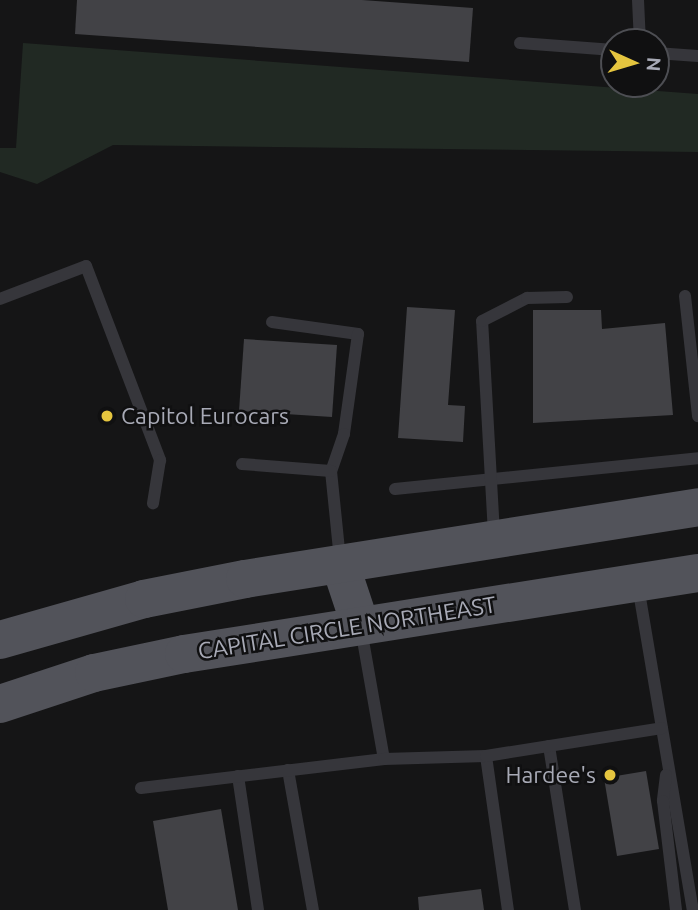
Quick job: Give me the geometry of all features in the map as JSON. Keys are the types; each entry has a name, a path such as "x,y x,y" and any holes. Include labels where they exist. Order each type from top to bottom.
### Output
{"main road":[{"path":"0,640 144,599 340,564 698,508"},
{"path":"340,564 360,624"},
{"name":"CAPITAL CIRCLE NORTHEAST","path":"0,704 94,673 360,624 698,573"}],"lane":[{"path":"638,0 639,28"},
{"path":"520,43 600,49"},
{"path":"670,54 698,56"},
{"path":"0,299 86,266 160,460 153,503"},
{"path":"685,296 698,416"},
{"path":"494,540 482,321 527,298 567,297"},
{"path":"272,322 358,334 344,434 331,471 340,564"},
{"path":"395,489 698,458"},
{"path":"242,464 331,471"},
{"path":"637,582 693,910"},
{"path":"360,624 384,759"},
{"path":"141,788 384,759 486,756 662,728"},
{"path":"549,746 575,910"},
{"path":"486,756 508,910"},
{"path":"668,763 663,801 676,910"},
{"path":"288,770 313,910"},
{"path":"238,776 258,910"}],"shaded area":[{"path":"23,43 600,87 600,98 670,98 670,92 698,94 698,152 113,145 37,184 0,172 0,148 16,148"}],"building":[{"path":"77,0 362,0 473,8 469,62 75,34"},
{"path":"407,307 455,310 448,405 465,406 463,442 398,438"},
{"path":"533,310 601,310 602,329 665,323 673,415 533,423"},
{"path":"244,339 337,345 332,417 239,411"},
{"path":"646,771 659,849 617,856 604,778"},
{"path":"221,809 238,910 168,910 153,821"},
{"path":"481,889 484,910 419,910 418,897"}],"place":[{"name":"Capitol Eurocars","path":"107,416"},
{"name":"Hardee's","path":"610,775"}]}
